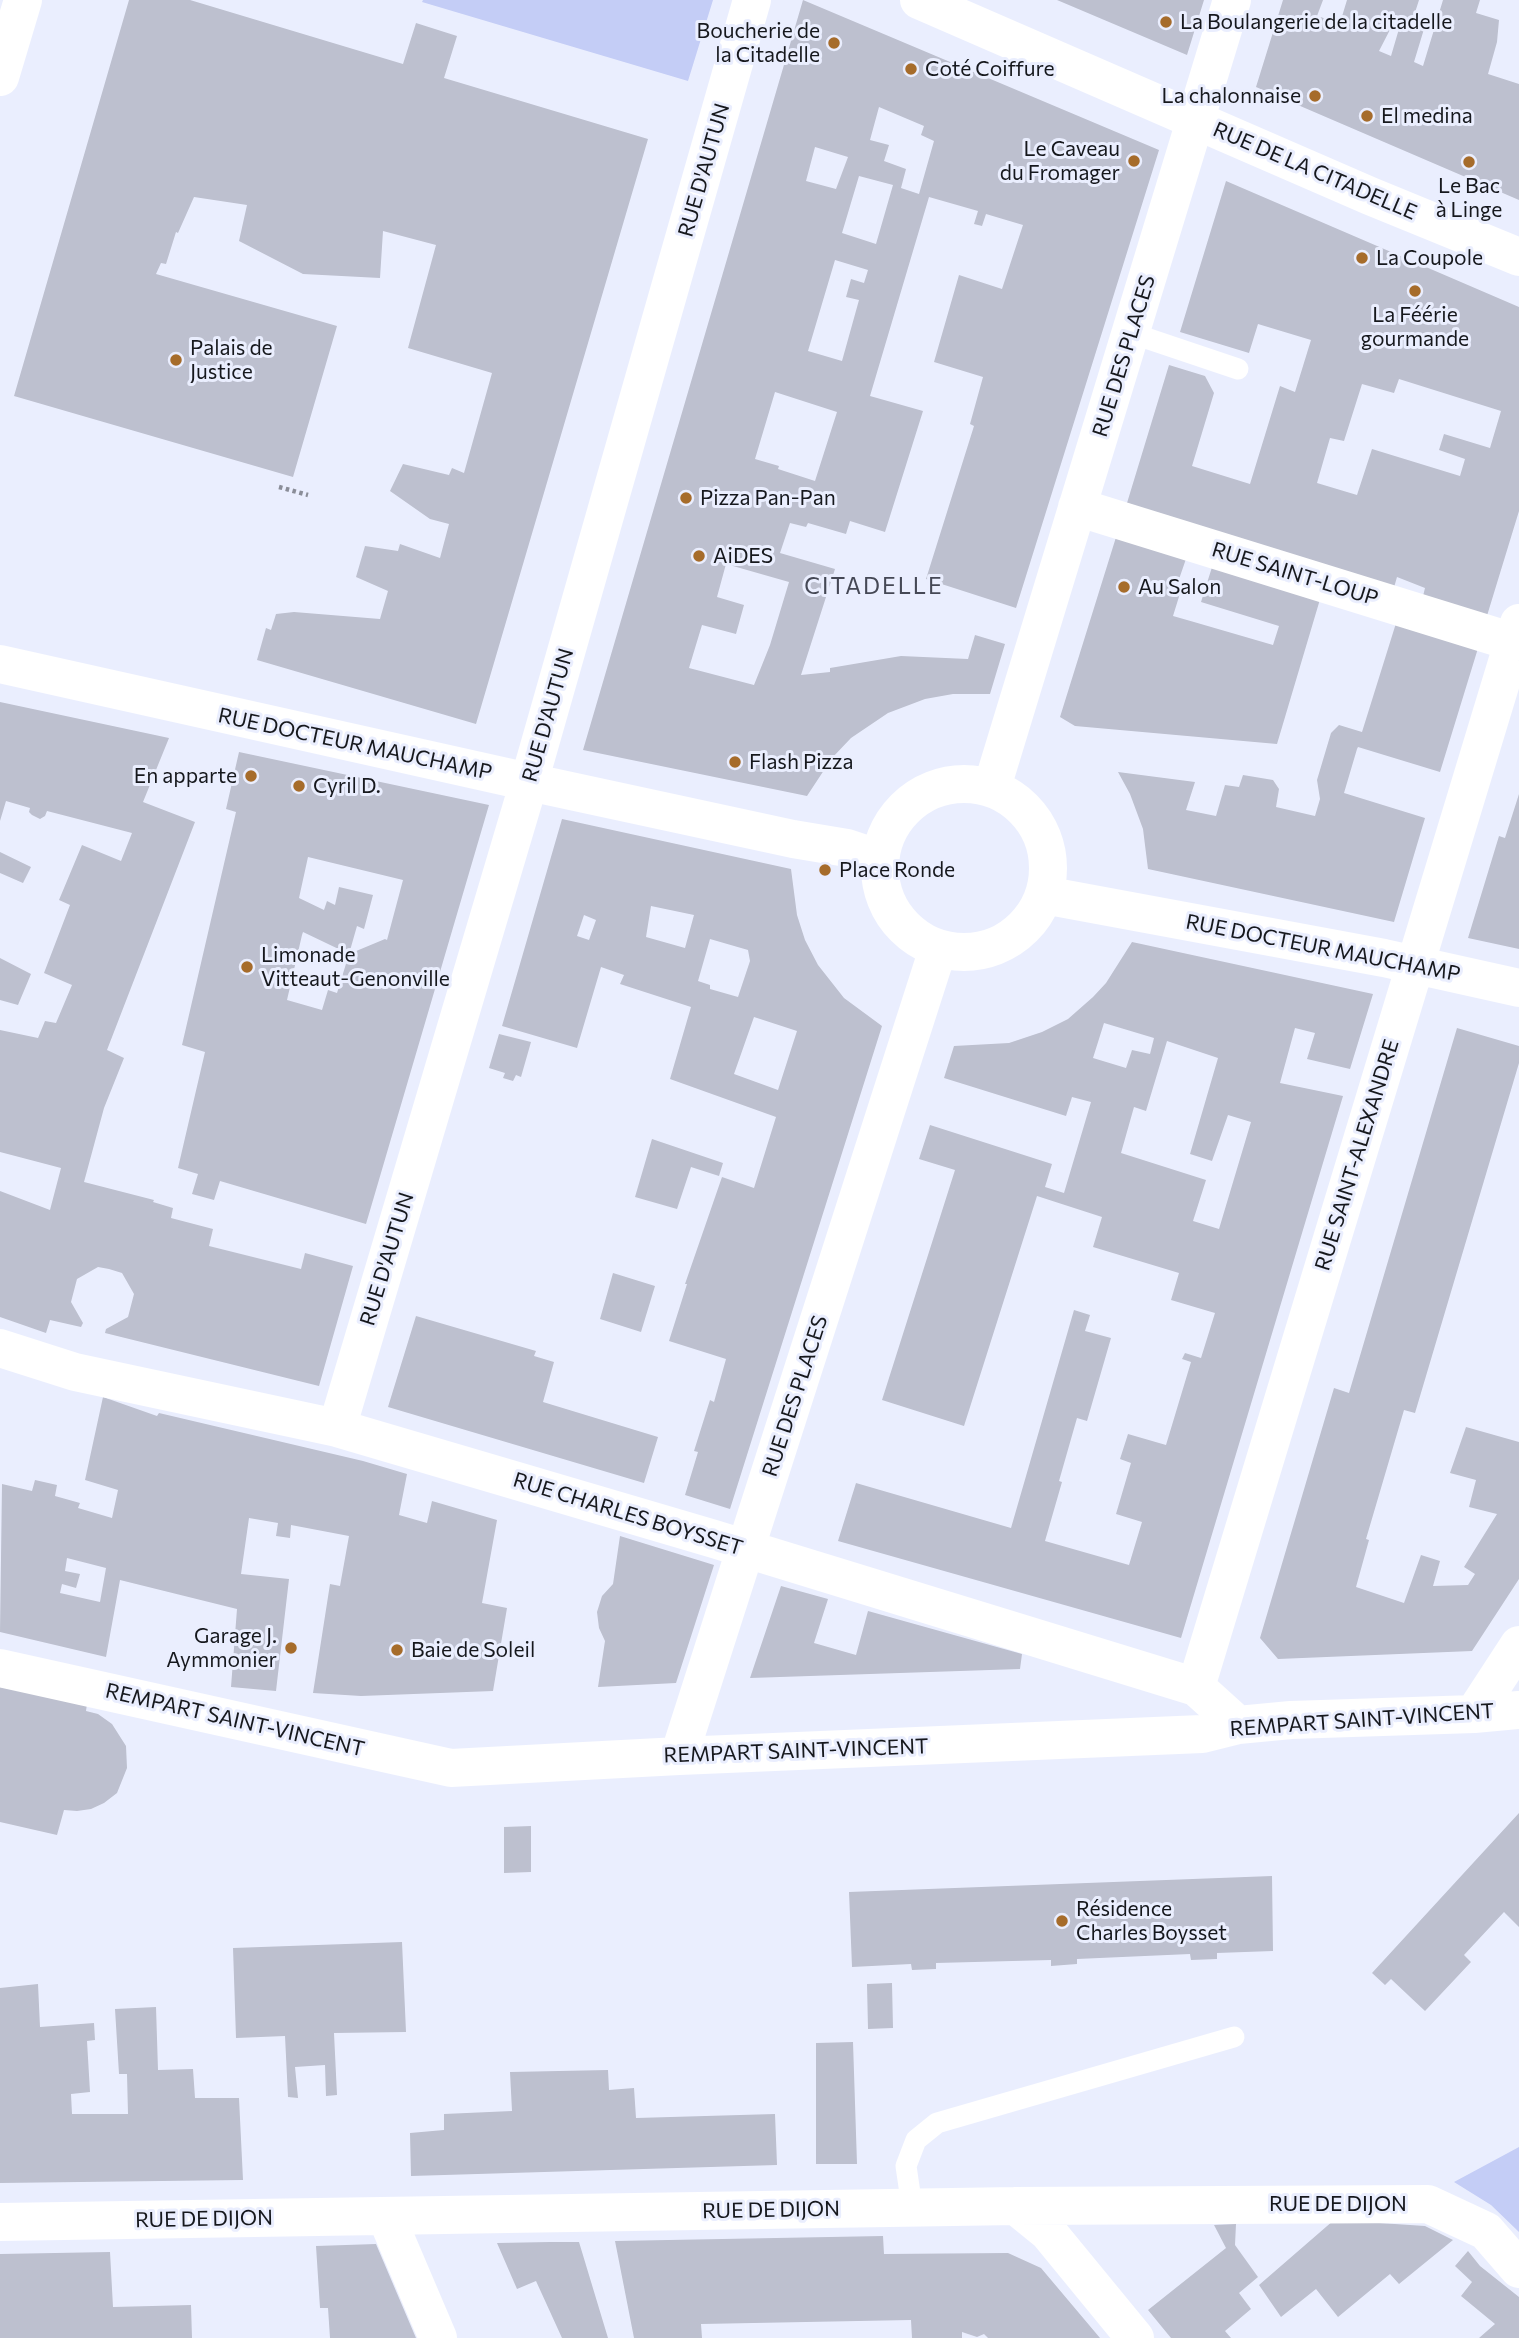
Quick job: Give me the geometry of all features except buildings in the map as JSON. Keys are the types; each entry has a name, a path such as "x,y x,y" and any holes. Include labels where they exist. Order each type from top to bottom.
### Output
{"street":[{"path":"0,77 23,0"},
{"name":"RUE D'AUTUN","path":"337,1428 529,782 752,0"},
{"name":"RUE DE LA CITADELLE","path":"919,0 1370,196 1519,257"},
{"name":"RUE DES PLACES","path":"992,788 1232,0"},
{"name":"RUE SAINT-LOUP","path":"1077,507 1516,632"},
{"name":"RUE SAINT-ALEXANDRE","path":"1196,1687 1516,632"},
{"name":"RUE DOCTEUR MAUCHAMP","path":"0,664 529,782 793,839 847,848 880,859"},
{"path":"967,783 992,788 1015,800 1034,819 1045,843 1049,869 1044,895 1032,919 1013,937 990,949 964,952 938,949 912,935 893,914 882,888 880,859 886,834 899,813 919,796 942,786 967,783"},
{"name":"RUE DOCTEUR MAUCHAMP","path":"1044,895 1416,964 1519,988"},
{"name":"RUE DES PLACES","path":"678,1756 938,949"},
{"name":"RUE CHARLES BOYSSET","path":"0,1348 75,1372 337,1428 746,1549 1196,1687 1238,1725"},
{"path":"1474,1714 1519,1645"},
{"name":"REMPART SAINT-VINCENT","path":"0,1668 451,1768 1202,1734 1238,1725 1292,1720 1519,1710"},
{"name":"RUE DE DIJON","path":"0,2222 912,2207 1427,2204 1486,2231 1519,2269"},
{"path":"1016,2206 1048,2232 1135,2338"},
{"path":"386,2216 438,2338"}],"lane":[{"path":"1131,333 1238,369"},
{"path":"912,2207 906,2166 916,2140 937,2123 1234,2037"}],"path":[{"path":"279,486 308,495"}],"shaded area":[{"path":"713,0 688,81 422,2"},
{"path":"1519,2147 1519,2232 1491,2205 1454,2182"}],"place":[{"name":"La Boulangerie de la citadelle","path":"1166,22"},
{"name":"Boucherie de la Citadelle","path":"834,43"},
{"name":"Coté Coiffure","path":"911,69"},
{"name":"La chalonnaise","path":"1315,96"},
{"name":"El medina","path":"1367,116"},
{"name":"Le Caveau du Fromager","path":"1134,161"},
{"name":"Le Bac à Linge","path":"1469,162"},
{"name":"La Coupole","path":"1362,258"},
{"name":"La Féérie gourmande","path":"1415,291"},
{"name":"Palais de Justice","path":"176,360"},
{"name":"Pizza Pan-Pan","path":"686,498"},
{"name":"AiDES","path":"699,556"},
{"name":"Au Salon","path":"1124,587"},
{"name":"Flash Pizza","path":"735,762"},
{"name":"En apparte","path":"251,776"},
{"name":"Cyril D.","path":"299,786"},
{"name":"Place Ronde","path":"825,870"},
{"name":"Limonade Vitteaut-Genonville","path":"247,967"},
{"name":"Garage J. Aymmonier","path":"291,1648"},
{"name":"Baie de Soleil","path":"397,1650"},
{"name":"Résidence Charles Boysset","path":"1062,1921"}],"district":[{"name":"CITADELLE","path":"874,586"}]}
